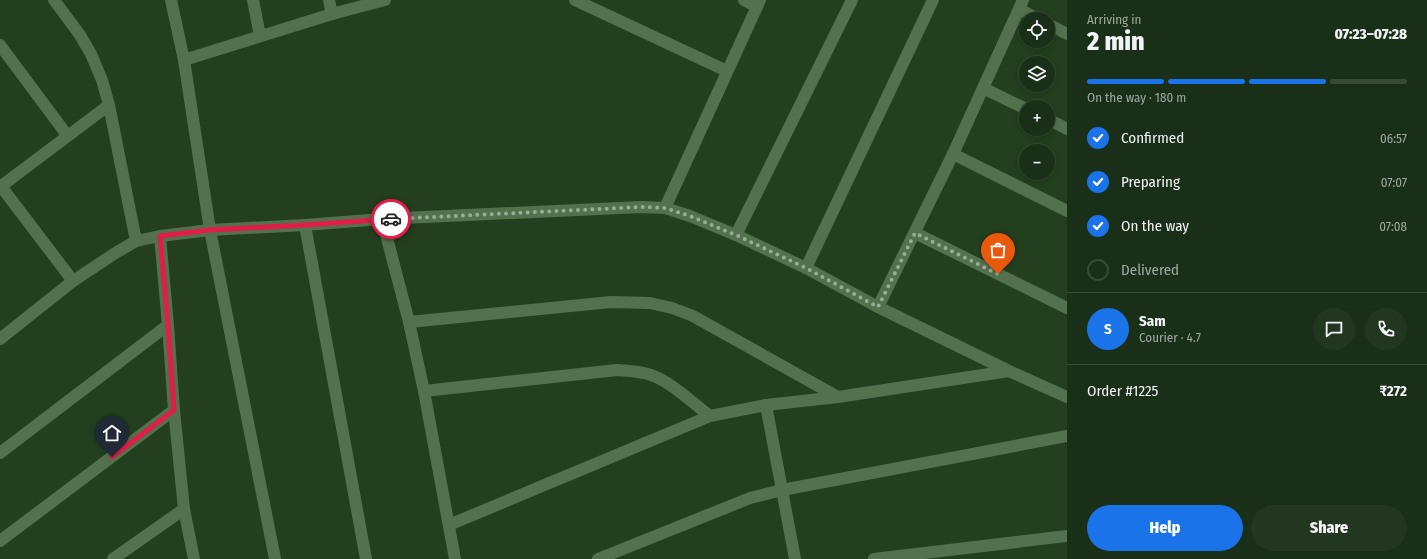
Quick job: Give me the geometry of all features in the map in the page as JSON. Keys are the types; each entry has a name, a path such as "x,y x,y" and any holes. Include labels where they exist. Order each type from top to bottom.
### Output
{"street":[{"path":"54,0 80,35 91,54 102,80 109,105 136,241"},
{"path":"171,0 184,60 210,230 275,559"},
{"path":"253,0 260,36"},
{"path":"329,0 332,14"},
{"path":"184,60 332,14 385,0"},
{"path":"575,0 727,71"},
{"path":"665,208 759,3 744,0"},
{"path":"736,235 852,0"},
{"path":"806,268 933,0"},
{"path":"878,307 953,154 1021,4 1030,12"},
{"path":"1055,28 1067,34"},
{"path":"0,45 67,135"},
{"path":"983,88 1019,106"},
{"path":"73,281 0,186 109,105"},
{"path":"1055,123 1067,129"},
{"path":"953,154 1067,211"},
{"path":"0,339 73,281 117,252 136,241 160,236 210,230 382,219 633,207 665,208 690,216 736,235 806,268 878,307 1009,371 1067,397"},
{"path":"382,219 409,322 424,391 455,559"},
{"path":"305,225 366,559"},
{"path":"915,233 1067,308"},
{"path":"160,236 174,410 184,509 194,559"},
{"path":"409,322 611,302 650,303 672,308 692,316 838,397"},
{"path":"0,453 168,325"},
{"path":"424,391 617,370 637,371 653,375 666,382 710,416"},
{"path":"449,524 710,416 766,406 838,397 1009,371"},
{"path":"766,406 795,559"},
{"path":"0,541 174,410"},
{"path":"598,559 750,498 782,490 1067,436"},
{"path":"113,559 184,509"},
{"path":"874,559 1067,536"}],"way so far":[{"path":"391,219 641,207 665,208 690,216 736,235 806,268 878,307 915,233 998,274"}],"route":[{"path":"112,457 174,410 160,236 210,230 391,219"}]}
